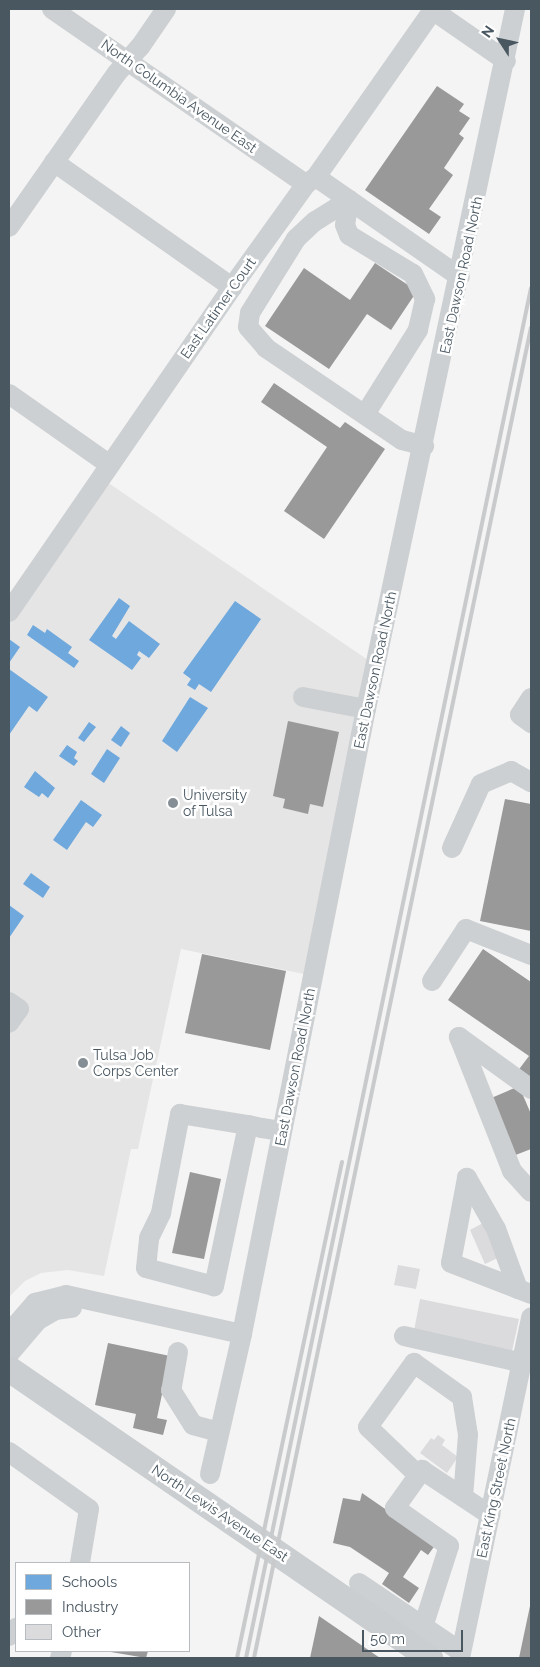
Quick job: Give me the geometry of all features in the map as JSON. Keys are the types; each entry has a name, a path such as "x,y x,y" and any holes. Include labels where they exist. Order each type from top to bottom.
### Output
{"main road":[{"name":"North Lewis Avenue East","path":"9,1369 430,1658"},
{"name":"North Lewis Avenue East","path":"9,1386 404,1658"}],"street":[{"name":"North Columbia Avenue East","path":"52,9 127,61 311,180 349,200 460,277"},
{"path":"9,228 54,162 166,9"},
{"path":"432,9 506,61"},
{"name":"East Latimer Court","path":"9,612 232,287 311,180 432,9"},
{"name":"East Dawson Road North","path":"210,1474 242,1334 366,709 424,446 516,9"},
{"path":"54,162 232,287"},
{"path":"349,200 314,221 300,235 247,322 250,333 266,348 402,440 424,446"},
{"path":"349,200 345,225 349,235 414,274 425,299 418,330 366,414"},
{"path":"9,394 110,465"},
{"path":"303,698 366,709"},
{"path":"531,698 520,715 531,723"},
{"path":"452,848 481,784 511,771 531,782"},
{"path":"432,981 466,929 531,955"},
{"path":"9,1002 19,1009 9,1024"},
{"path":"531,1089 459,1036 512,1171 531,1192"},
{"path":"248,1125 214,1286 146,1268 149,1238 161,1213 180,1114 248,1125 282,1131"},
{"path":"468,1178 496,1228 525,1292 451,1263 468,1178"},
{"path":"9,1333 36,1304 56,1296 81,1296 119,1308 242,1334"},
{"path":"9,1354 47,1313 66,1308 119,1308"},
{"name":"East King Street North","path":"460,1655 497,1483 525,1377 531,1317"},
{"path":"404,1336 525,1377"},
{"path":"178,1352 171,1390 193,1426 219,1432"},
{"path":"418,1475 368,1428 414,1363 462,1397 468,1435 463,1497"},
{"path":"9,1452 89,1509 80,1562"},
{"path":"423,1627 449,1546 395,1508 422,1470 490,1515"},
{"path":"465,1473 497,1483"},
{"path":"358,1583 423,1627 460,1655"}],"shaded area":[{"name":"University of Tulsa","path":"107,482 368,660 304,974 181,949 138,1149 131,1149 104,1276 68,1270 41,1273 25,1281 9,1297 9,623"}],"building: Schools":[{"path":"119,598 130,606 112,636 116,639 129,621 160,644 149,658 139,651 137,655 141,658 132,670 89,640"},
{"path":"235,601 261,619 211,692 199,684 195,690 187,685 191,679 183,673"},
{"path":"33,625 45,633 47,629 72,647 68,653 79,661 74,668 27,635"},
{"path":"9,639 20,647 9,663"},
{"path":"9,669 48,697 37,712 29,706 9,735"},
{"path":"190,697 208,708 177,752 162,741"},
{"path":"89,722 96,727 84,742 78,738"},
{"path":"121,726 130,733 121,747 111,740"},
{"path":"67,745 77,752 74,758 78,761 74,766 59,756"},
{"path":"107,749 120,758 104,783 91,774"},
{"path":"35,771 55,788 48,798 42,793 39,797 24,787"},
{"path":"81,800 102,815 93,827 86,822 67,850 53,840"},
{"path":"31,873 50,887 43,898 23,884"},
{"path":"9,905 24,916 9,938"}],"building: Industry":[{"path":"437,86 464,104 459,111 470,118 459,134 464,138 444,168 453,175 429,209 441,217 429,234 365,190"},
{"path":"375,263 417,291 391,330 367,314 329,369 265,326 304,268 350,300"},
{"path":"274,383 340,428 345,422 385,449 324,539 284,511 327,447 261,402"},
{"path":"288,721 339,732 323,807 310,804 308,814 283,808 285,799 273,796"},
{"path":"505,799 531,804 531,931 480,921"},
{"path":"483,949 531,982 531,1082 517,1072 529,1056 448,1000"},
{"path":"202,954 286,971 270,1050 185,1033"},
{"path":"519,1086 531,1114 531,1149 513,1156 489,1099"},
{"path":"190,1172 221,1179 204,1259 172,1253"},
{"path":"108,1343 170,1356 157,1418 167,1420 163,1435 133,1428 136,1414 95,1405"},
{"path":"362,1493 436,1544 428,1555 421,1550 403,1577 419,1588 409,1603 382,1584 389,1573 350,1547 333,1543 343,1498 360,1501"},
{"path":"530,1606 531,1658 519,1658"},
{"path":"319,1616 380,1658 310,1658"},
{"path":"111,1652 148,1652 146,1658"}],"building: Other":[{"path":"483,1223 500,1257 485,1264 470,1230"},
{"path":"398,1265 420,1269 416,1289 394,1285"},
{"path":"420,1299 519,1319 512,1351 414,1331"},
{"path":"438,1435 445,1440 442,1445 458,1457 447,1473 420,1453 431,1438 434,1440"}],"railway":[{"path":"246,1658 531,288"},
{"path":"254,1658 531,328"},
{"path":"237,1658 342,1162"}],"place":[{"name":"University of Tulsa","path":"173,803"},
{"name":"Tulsa Job Corps Center","path":"83,1063"}]}
